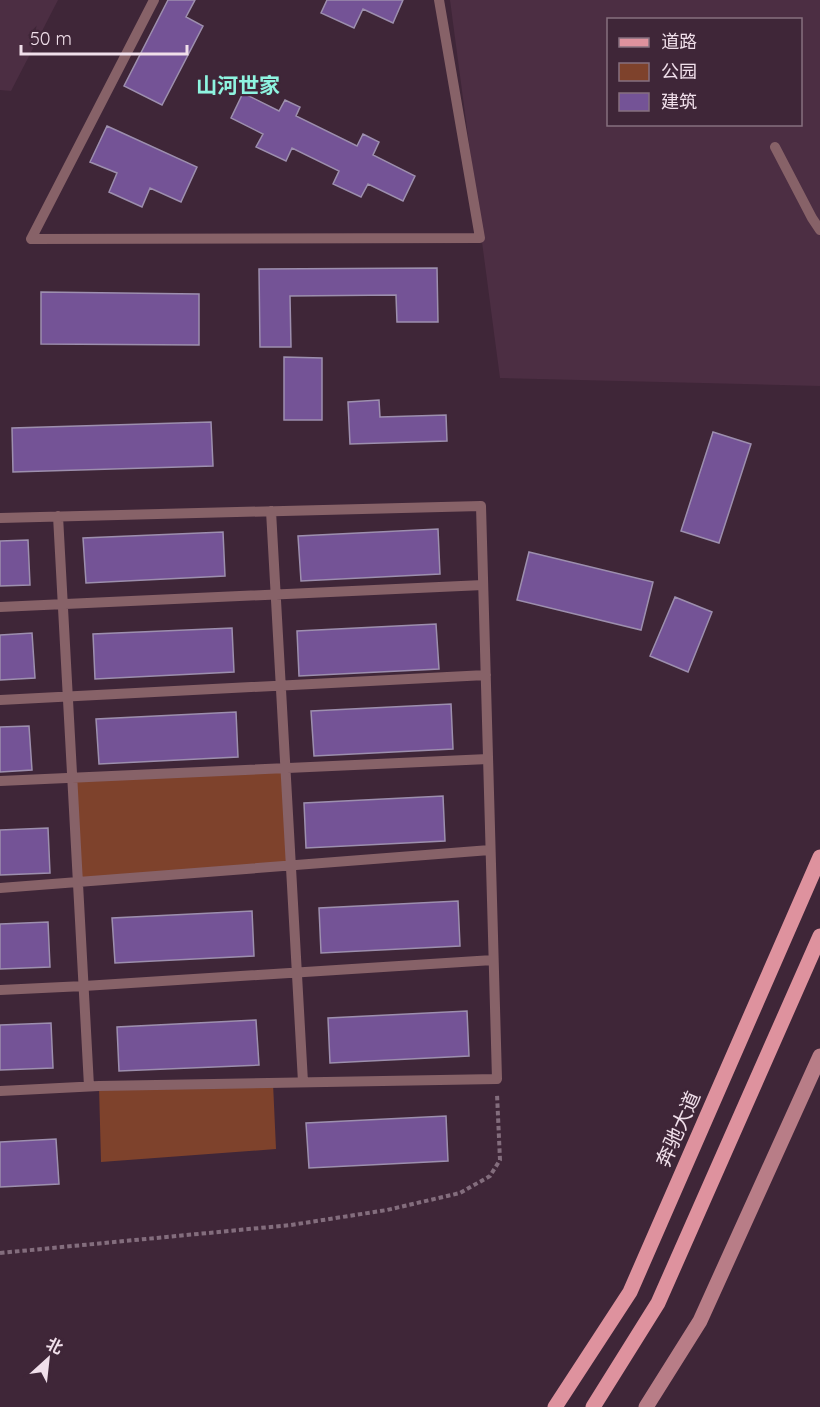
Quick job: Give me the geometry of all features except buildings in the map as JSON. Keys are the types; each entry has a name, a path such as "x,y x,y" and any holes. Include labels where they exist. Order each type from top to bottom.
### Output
{"main road":[{"name":"奔驰大道","path":"555,1407 630,1292 820,857"},
{"path":"592,1407 658,1303 820,936"}],"street":[{"path":"646,1407 700,1321 820,1056"}],"lane":[{"path":"154,0 31,239 480,238 439,0"},
{"path":"775,147 820,230"},
{"path":"0,518 481,506 497,1079 89,1086 0,1091"},
{"path":"271,511 303,1082"},
{"path":"58,516 89,1086"},
{"path":"0,607 483,585"},
{"path":"0,700 486,675"},
{"path":"0,781 488,759"},
{"path":"0,888 490,850"},
{"path":"0,990 493,960"}],"path":[{"path":"0,1253 291,1225 387,1210 460,1193 490,1176 500,1160 497,1079"}],"shaded area":[{"path":"0,0 58,0 11,91 0,90"},
{"path":"450,0 820,0 820,386 500,378"}],"green space":[{"path":"285,768 290,866 78,882 72,777"},
{"path":"273,1083 276,1149 101,1162 99,1086"}],"district":[{"name":"山河世家","path":"238,86"}]}
